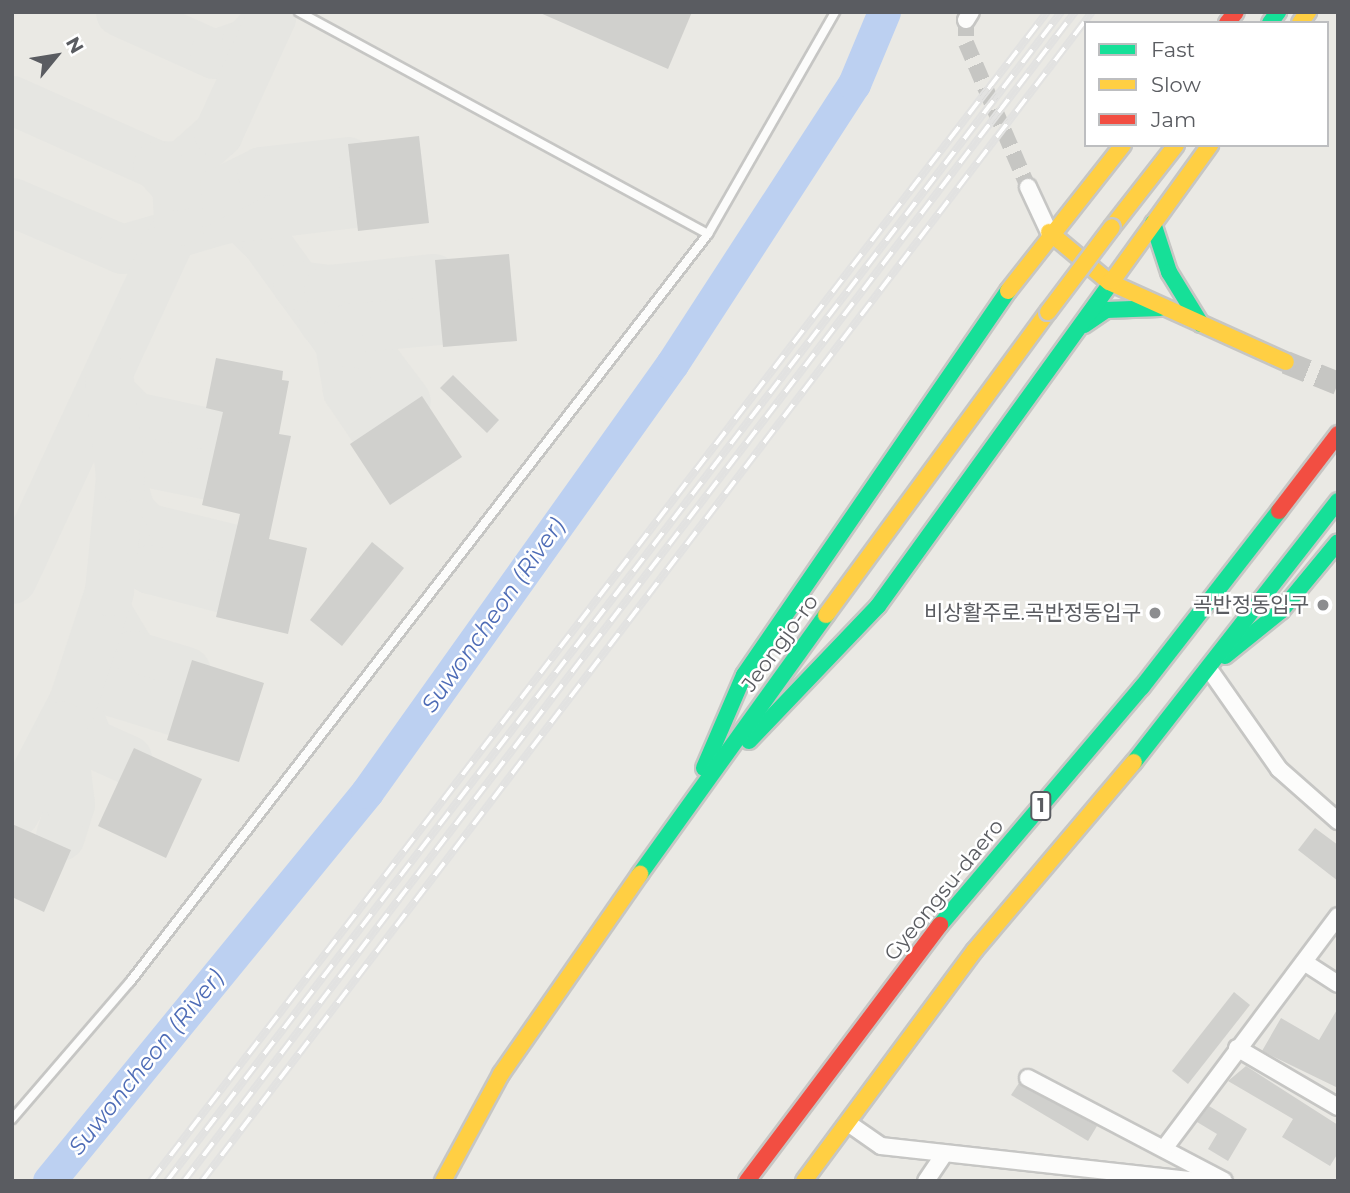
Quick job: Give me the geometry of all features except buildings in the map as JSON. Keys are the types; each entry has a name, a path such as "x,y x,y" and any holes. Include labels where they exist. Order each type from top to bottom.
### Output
{"street":[{"path":"687,806 744,676 1049,232 1121,147"},
{"name":"Jeongjo-ro","path":"443,1181 501,1074 687,806 1048,312 1173,147"},
{"path":"687,806 878,606 1209,147"},
{"path":"1028,187 1049,232 1109,282 1286,362"},
{"path":"1153,223 1170,272 1201,324"},
{"path":"1073,333 1106,310 1167,308"},
{"name":"Gyeongsu-daero","path":"747,1181 949,913 1142,687 1338,434"},
{"name":"1","path":"804,1181 975,950 1209,669 1338,501"},
{"path":"1338,542 1281,611 1209,669 1279,769 1338,821"},
{"path":"1166,1146 1338,916"},
{"path":"1304,962 1338,984"},
{"path":"1237,1048 1338,1107"},
{"path":"1028,1078 1166,1146 1224,1181"},
{"path":"848,1123 881,1146 1198,1181"},
{"path":"926,1181 944,1154"}],"lane":[{"path":"299,12 708,234"},
{"path":"12,1119 130,982 708,234 835,12"}],"waterway":[{"name":"Suwoncheon (River)","path":"49,1181 367,792 672,364 854,84 884,12"}],"taxiway":[{"path":"120,12 214,54 246,43 271,17"},
{"path":"12,100 157,165 181,166 218,133 271,17"},
{"path":"190,206 261,171 347,161"},
{"path":"12,579 178,221 176,186 157,165"},
{"path":"224,200 266,242 339,343 378,364 406,401"},
{"path":"12,202 122,249 223,219 354,203"},
{"path":"297,285 328,289 433,278"},
{"path":"323,321 348,328 439,320"},
{"path":"339,343 347,390 370,424"},
{"path":"15,812 73,701 109,591 120,477 109,380"},
{"path":"109,391 134,416 221,435"},
{"path":"114,436 135,460 213,476"},
{"path":"120,477 130,510 145,527 235,549"},
{"path":"118,523 132,553 150,569 226,589"},
{"path":"104,607 133,655 186,671"},
{"path":"90,654 114,692 175,711"},
{"path":"73,701 89,742 127,759"},
{"path":"60,836 70,804 61,726"}],"tunnel":[{"path":"966,20 966,43 1028,187"},
{"path":"1286,362 1338,383"}],"railway":[{"path":"151,1181 1047,12"},
{"path":"167,1181 1061,12"},
{"path":"184,1181 1075,12"},
{"path":"1085,21 1092,12"},
{"path":"202,1181 1084,23"}],"traffic: fast":[{"path":"1271,21 1278,12"},
{"path":"1153,223 1169,272 1201,324"},
{"path":"749,741 878,606 1112,281"},
{"path":"704,768 744,675 1008,291"},
{"path":"1084,325 1106,310 1160,308"},
{"path":"1134,762 1338,501"},
{"path":"940,925 1142,687 1279,511"},
{"path":"1225,656 1281,611 1338,542"},
{"path":"640,874 826,615"}],"traffic: slow":[{"path":"1301,21 1308,12"},
{"path":"1008,291 1121,147"},
{"path":"1112,227 1174,147"},
{"path":"1112,281 1209,147"},
{"path":"1048,312 1112,227"},
{"path":"1049,232 1109,282 1286,362"},
{"path":"826,615 1048,312"},
{"path":"804,1181 975,950 1134,762"},
{"path":"443,1181 501,1074 640,874"}],"traffic: jam":[{"path":"1229,21 1236,12"},
{"path":"1279,511 1338,434"},
{"path":"747,1181 940,925"}],"place":[{"name":"곡반정동입구","path":"1323,605"},
{"name":"비상활주로.곡반정동입구","path":"1155,613"}]}
